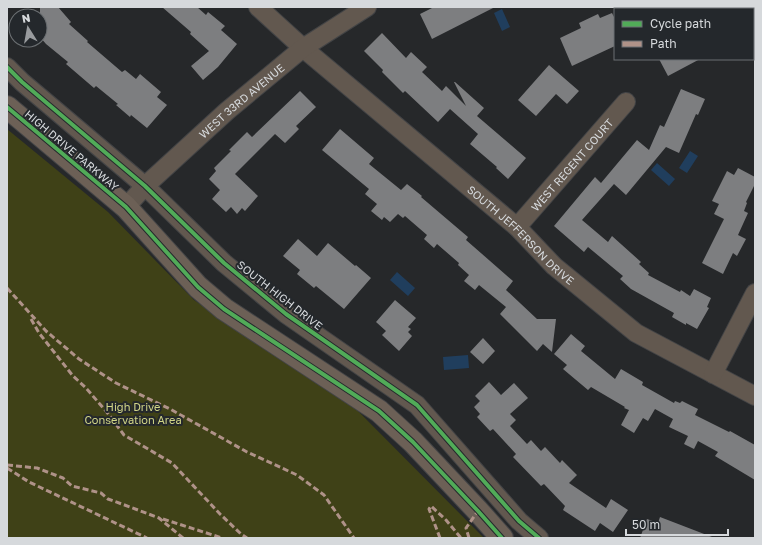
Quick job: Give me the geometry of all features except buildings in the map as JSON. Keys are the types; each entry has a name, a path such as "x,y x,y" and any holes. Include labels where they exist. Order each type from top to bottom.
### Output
{"main road":[{"name":"HIGH DRIVE PARKWAY","path":"7,107 126,207"},
{"path":"126,207 198,287 224,310 379,411 413,442 502,538"}],"street":[{"name":"SOUTH JEFFERSON DRIVE","path":"258,7 303,48 517,227 554,266 636,333 755,396"},
{"name":"WEST 33RD AVENUE","path":"126,207 144,186 227,111 303,48 368,7"},
{"name":"SOUTH HIGH DRIVE","path":"7,67 22,82 144,186 224,263 286,314 417,405 519,521 538,538"},
{"name":"WEST REGENT COURT","path":"517,227 626,102"},
{"path":"713,374 755,293"}],"green space":[{"name":"High Drive Conservation Area","path":"7,129 108,212 194,300 355,408 484,538 7,538"}],"water":[{"path":"502,9 510,27 502,31 494,13"},
{"path":"690,151 698,156 687,173 679,168"},
{"path":"657,163 675,179 669,186 651,170"},
{"path":"397,272 415,288 408,296 390,280"},
{"path":"468,355 469,368 444,370 443,357"}],"marked path":[{"path":"7,288 46,331 79,359 116,383 170,409 247,452 297,475 324,495 354,538"},
{"path":"31,319 39,333 73,376 106,411 124,435 172,463 220,514 247,538"},
{"path":"7,465 37,468 63,478 72,486 101,493 108,499 159,518 183,538"},
{"path":"7,468 29,482 147,538"},
{"path":"440,538 429,509 431,506 446,520 461,538"},
{"path":"469,538 466,528 478,511"},
{"path":"163,519 222,538"}],"cycle path":[{"path":"7,67 22,82 145,186 224,263 286,314 417,405 519,521 539,538"},
{"path":"7,107 126,207 198,287 224,309 379,411 413,442 502,538"}]}
